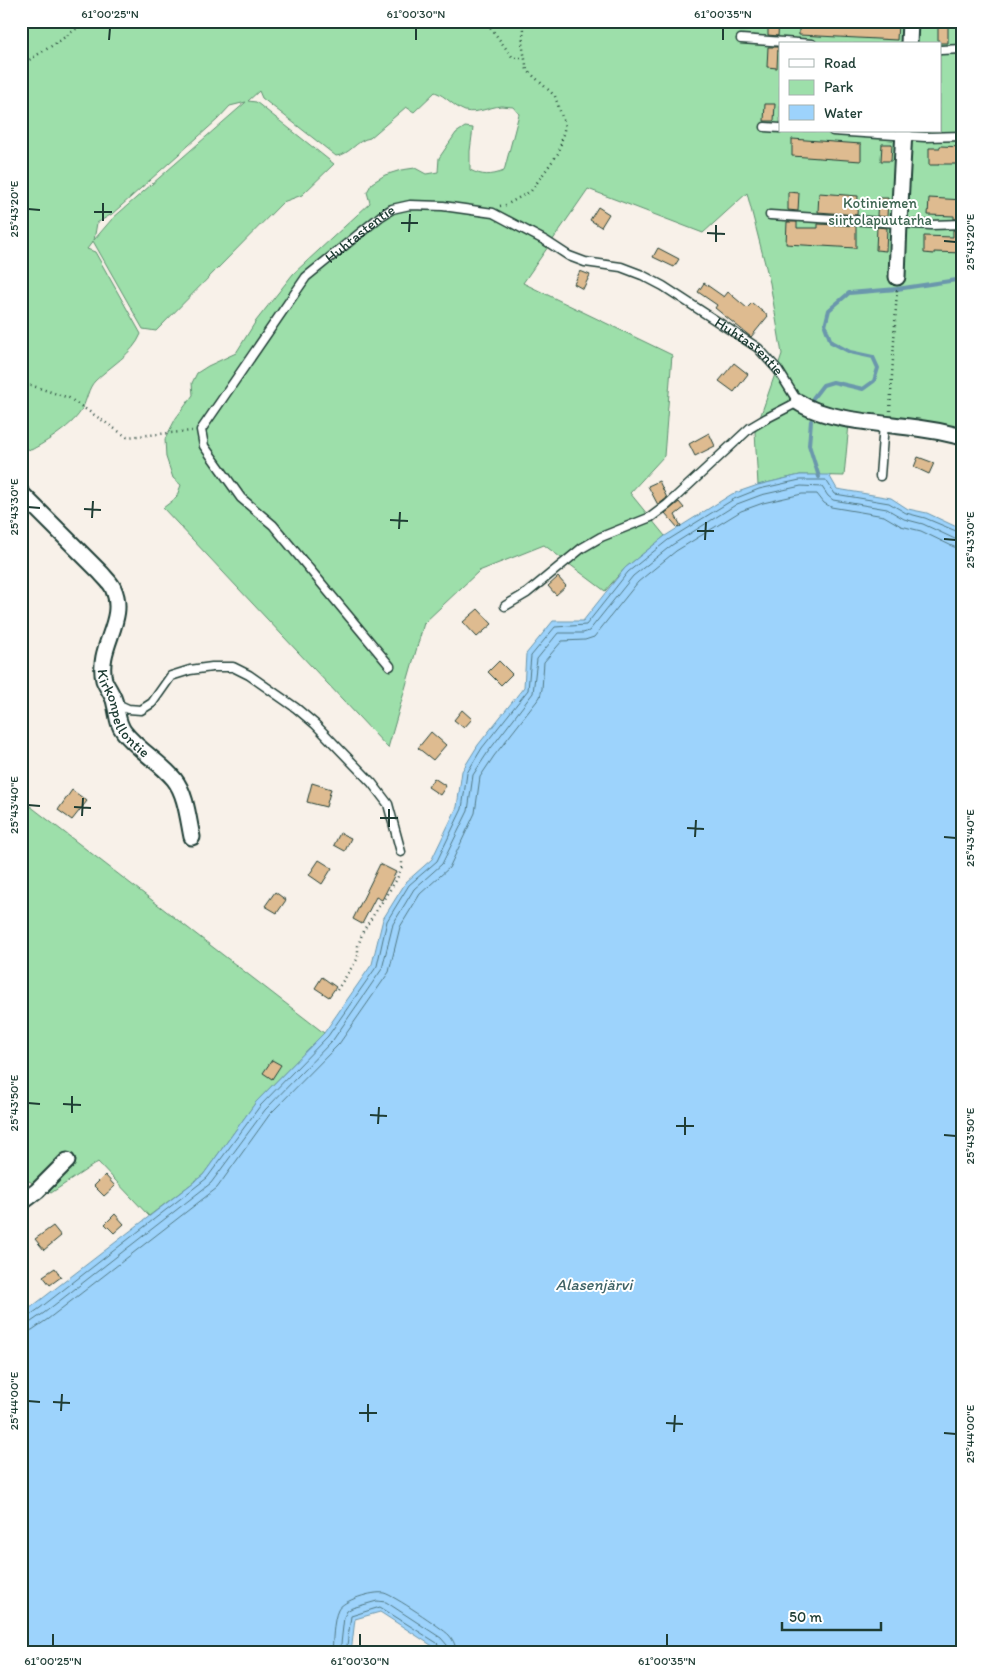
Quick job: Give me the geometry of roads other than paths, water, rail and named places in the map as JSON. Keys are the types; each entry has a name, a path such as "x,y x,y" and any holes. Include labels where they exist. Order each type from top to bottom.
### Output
{"street":[{"path":"909,42 910,21"},
{"path":"897,277 904,133"},
{"path":"798,402 809,409 822,413 963,436"},
{"name":"Kirkonpellontie","path":"21,493 102,573 113,588 117,603 116,618 103,654 102,668 105,683 116,703 118,723 125,733 174,779 181,792 192,837"},
{"path":"21,1203 67,1161"}],"lane":[{"path":"741,39 784,42"},
{"path":"942,50 963,49"},
{"path":"765,127 779,128"},
{"path":"869,132 963,136"},
{"name":"Huhtastentie","path":"390,666 273,525 241,498 204,446 201,430 306,277 382,216 400,206 443,206 481,210 501,216 569,256 585,262 621,267 642,275 663,286 758,348 778,370 798,402"},
{"path":"770,215 899,223 963,224"},
{"path":"505,606 527,593 582,548 601,537 651,517 667,505 750,428 798,402"},
{"path":"880,476 887,424"},
{"path":"116,703 128,709 141,710 152,703 170,676 190,670 232,667 249,675 296,708 315,724 372,783 388,804 401,852"}],"water":[{"name":"Alasenjärvi","path":"800,475 829,475 837,489 891,498 908,509 927,513 963,530 963,1653 439,1653 434,1647 380,1612 355,1619 351,1653 21,1653 21,1315 203,1175 256,1102 324,1033 372,964 383,919 406,882 432,859 457,807 462,771 478,745 524,687 526,654 553,621 583,621 625,568 665,536 732,494 758,485"}],"waterway":[{"path":"813,398 823,385 833,382 863,389 874,381 878,368 873,357 850,352 831,342 825,326 829,310 849,293 897,289 963,279"},
{"path":"811,421 809,445 819,477"}],"park label":[{"name":"Kotiniemen siirtolapuutarha","path":"880,212"}]}
